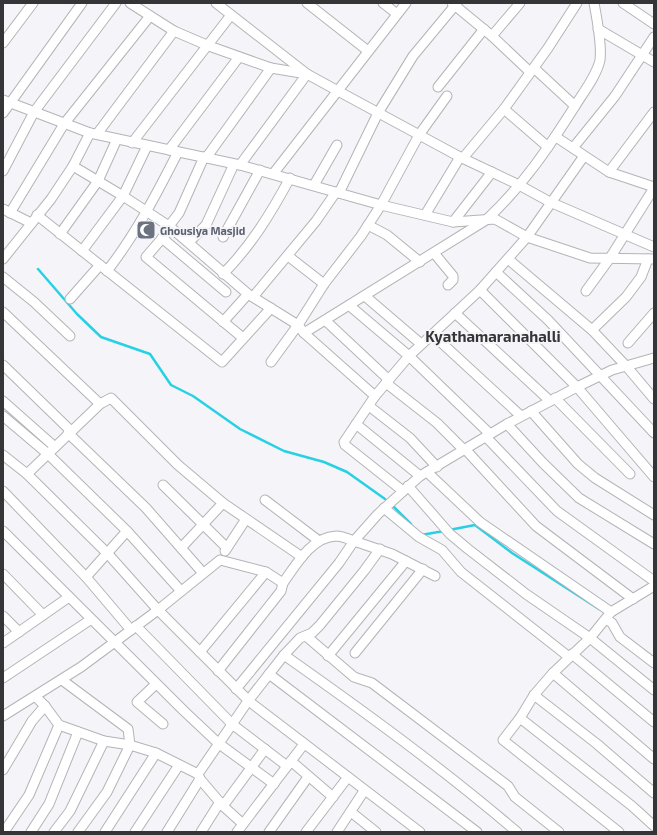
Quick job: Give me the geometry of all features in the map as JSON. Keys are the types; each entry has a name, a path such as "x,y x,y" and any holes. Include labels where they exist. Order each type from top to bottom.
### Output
{"street":[{"path":"3,43 33,3"},
{"path":"3,113 6,102 82,3"},
{"path":"3,171 34,112 116,3"},
{"path":"130,3 174,31 209,46 271,68 307,74"},
{"path":"216,3 307,74 462,158 520,185 550,202 654,247"},
{"path":"383,3 397,14"},
{"path":"273,174 406,3"},
{"path":"492,36 520,3"},
{"path":"425,215 462,158 504,109 577,3"},
{"path":"304,333 326,321 486,220 508,200 556,137 588,85 600,61 598,28 594,3"},
{"path":"623,3 654,24"},
{"path":"312,4 368,51"},
{"path":"223,322 288,256 338,192 378,113 413,56 454,4 575,106"},
{"path":"132,143 209,46 231,15"},
{"path":"30,223 7,211 64,124 150,16"},
{"path":"598,28 654,62"},
{"path":"438,87 484,29"},
{"path":"3,259 73,166 93,134 174,31"},
{"path":"573,148 615,96 654,38"},
{"path":"169,150 239,57"},
{"path":"243,338 146,257 162,238 179,213 205,158 271,68"},
{"path":"189,242 206,224 237,164 307,74"},
{"path":"271,362 298,325 324,284 368,225 381,205 419,134 447,96"},
{"path":"6,102 93,134 237,164 381,205 452,222 495,219 527,237 590,258 651,259 642,277 626,297 592,330"},
{"path":"504,109 548,147"},
{"path":"609,172 654,112"},
{"path":"556,137 609,172 654,188 610,258 586,291"},
{"path":"60,234 98,181 117,139"},
{"path":"314,185 337,145"},
{"path":"82,251 123,196 147,146"},
{"path":"107,271 124,249 147,211 178,152"},
{"path":"584,156 550,202 527,237 480,290 409,356 374,396 344,444 406,489 447,531 526,594 590,638 654,690"},
{"path":"73,166 147,211 170,227 250,296 298,325 304,333 374,396"},
{"path":"223,237 260,170"},
{"path":"452,222 492,172"},
{"path":"223,274 246,248 274,208 290,178"},
{"path":"37,215 222,362 271,308"},
{"path":"368,225 387,235 420,262"},
{"path":"162,238 226,292"},
{"path":"3,243 11,248"},
{"path":"434,253 453,276 453,280 448,285"},
{"path":"288,256 324,284"},
{"path":"508,259 592,330 627,366 654,399"},
{"path":"70,300 100,265"},
{"path":"496,272 548,320 654,433"},
{"path":"3,277 34,302 70,336"},
{"path":"480,290 577,387 654,477"},
{"path":"365,296 421,344"},
{"path":"350,306 409,356 488,436 557,511 654,581"},
{"path":"455,313 553,400 630,474"},
{"path":"628,343 654,313"},
{"path":"5,318 100,404"},
{"path":"326,321 388,381 437,423 465,450 536,526 633,599"},
{"path":"432,334 521,416"},
{"path":"236,689 339,563 354,541 384,508 423,474 521,416 577,387 601,375 654,358"},
{"path":"3,365 146,508 203,573"},
{"path":"26,474 100,404 111,398 178,466 223,503 302,557"},
{"path":"3,400 55,447"},
{"path":"369,406 410,438 437,467"},
{"path":"531,411 578,464 595,478 654,515"},
{"path":"3,416 48,454 127,531 181,592"},
{"path":"356,424 423,474 480,522 609,615 620,637 654,663"},
{"path":"507,424 543,463 579,498 654,544"},
{"path":"3,455 26,474 108,554 158,610 248,701 348,777 364,791 420,832"},
{"path":"163,485 227,548"},
{"path":"3,491 134,628 232,724 265,749 308,777 333,797"},
{"path":"265,500 319,541"},
{"path":"181,548 223,503"},
{"path":"384,508 418,537 442,550 461,572 654,722"},
{"path":"4,717 26,700 36,697 62,680 181,592 220,560 246,519"},
{"path":"3,531 90,620 218,743 274,784"},
{"path":"86,577 127,531"},
{"path":"218,671 281,591 283,583 302,557 319,541 336,536 354,541 406,561 436,576"},
{"path":"166,832 218,743 266,677 300,638 306,636 320,625 380,550"},
{"path":"220,560 266,572 283,583"},
{"path":"328,656 406,561"},
{"path":"355,653 422,569"},
{"path":"200,652 266,572"},
{"path":"3,574 43,615"},
{"path":"619,832 503,740 520,718 534,695 553,673 590,638 609,615 654,586"},
{"path":"3,643 69,597"},
{"path":"3,616 19,632"},
{"path":"3,678 90,620"},
{"path":"306,636 354,677 372,683 508,786 515,796 559,832"},
{"path":"284,655 372,717 455,780 517,832"},
{"path":"251,670 266,677 476,832"},
{"path":"553,673 654,759"},
{"path":"62,680 128,729 130,745 107,792 78,832"},
{"path":"156,684 137,702 163,724"},
{"path":"534,695 597,744 654,793"},
{"path":"36,697 45,706 59,725 104,741 130,745 156,753 199,776 221,804 243,824"},
{"path":"3,770 32,721 45,706"},
{"path":"520,718 654,826"},
{"path":"4,832 29,795 59,725"},
{"path":"31,832 49,804 78,732"},
{"path":"54,832 70,811 104,741"},
{"path":"237,832 304,744"},
{"path":"201,832 221,804 265,749"},
{"path":"105,832 156,753"},
{"path":"135,832 179,765"},
{"path":"269,832 308,777"},
{"path":"306,832 348,777"},
{"path":"342,830 364,791"},
{"path":"351,812 376,832"}],"waterway":[{"path":"38,269 77,314 101,337 150,354 171,385 193,396 240,429 284,451 324,462 347,472 385,499"},
{"path":"393,506 411,524"},
{"path":"449,530 475,525 512,553 599,609"},
{"path":"421,535 444,531"}],"place":[{"name":"Ghousiya Masjid","path":"146,230"}],"district":[{"name":"Kyathamaranahalli","path":"493,336"}]}
